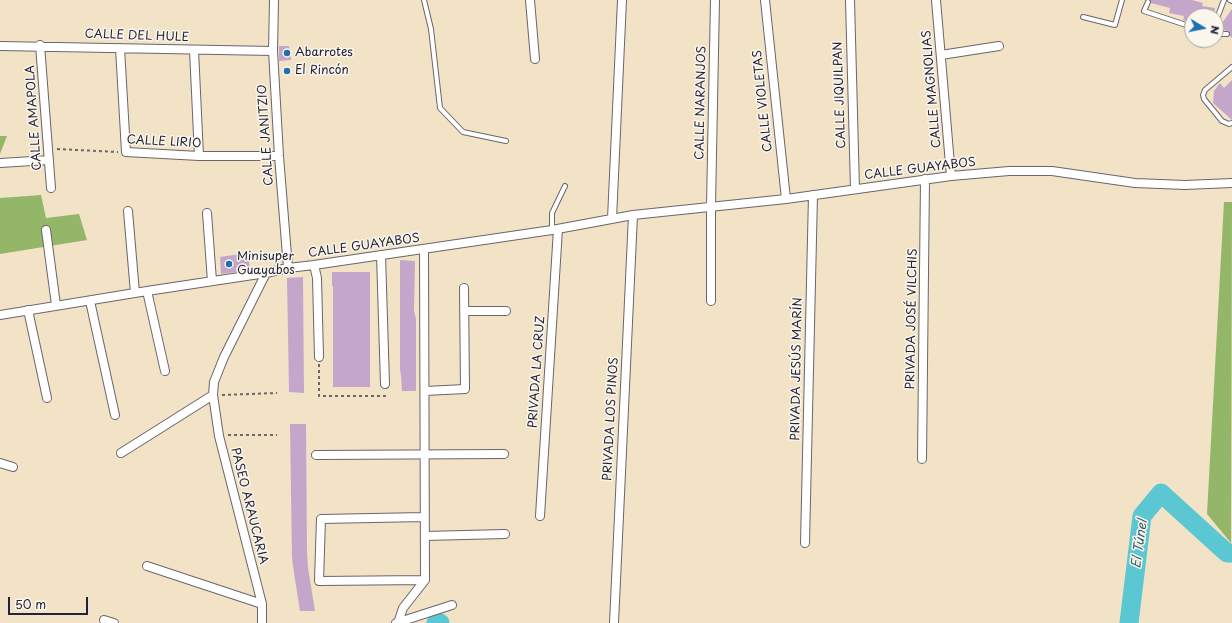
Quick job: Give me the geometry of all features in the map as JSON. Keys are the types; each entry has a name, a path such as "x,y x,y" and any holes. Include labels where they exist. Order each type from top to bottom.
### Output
{"street":[{"name":"CALLE JANITZIO","path":"274,0 273,51 279,156 288,268"},
{"path":"530,0 535,59"},
{"path":"612,219 622,0"},
{"name":"CALLE NARANJOS","path":"711,301 711,206 715,0"},
{"name":"CALLE VIOLETAS","path":"765,0 786,199"},
{"name":"CALLE JIQUILPAN","path":"850,0 855,189"},
{"name":"CALLE MAGNOLIAS","path":"939,0 941,55 951,176"},
{"name":"CALLE DEL HULE","path":"0,46 273,51"},
{"name":"CALLE AMAPOLA","path":"40,46 51,188"},
{"path":"941,55 998,46"},
{"path":"120,48 126,152"},
{"path":"194,50 199,156"},
{"name":"CALLE LIRIO","path":"126,152 199,156 279,156"},
{"path":"0,163 49,160"},
{"name":"CALLE GUAYABOS","path":"0,315 56,305 266,274 288,268 555,230 633,215 786,199 951,176 1009,171 1052,171 1135,183 1185,185 1232,183"},
{"name":"PRIVADA JOSÉ VILCHIS","path":"922,459 925,179"},
{"name":"PRIVADA JESÚS MARÍN","path":"805,543 813,195"},
{"path":"128,211 135,293"},
{"path":"207,213 212,281"},
{"name":"PRIVADA LOS PINOS","path":"614,623 633,215"},
{"path":"46,230 56,305"},
{"name":"PRIVADA LA CRUZ","path":"540,516 555,230"},
{"path":"397,622 403,608 425,580 424,249"},
{"path":"381,255 385,384"},
{"path":"314,265 318,278 319,357"},
{"name":"PASEO ARAUCARIA","path":"262,623 262,604 219,436 213,395 214,382 224,357 266,274"},
{"path":"425,391 465,389 464,288"},
{"path":"147,291 165,371"},
{"path":"90,301 115,415"},
{"path":"28,310 47,398"},
{"path":"464,311 506,311"},
{"path":"121,453 213,395"},
{"path":"316,455 504,454"},
{"path":"0,464 13,467"},
{"path":"424,517 321,519 320,581 425,580"},
{"path":"425,536 505,534"},
{"path":"147,566 262,604"},
{"path":"397,622 452,605"},
{"path":"104,620 114,623"}],"lane":[{"path":"424,0 431,29 440,108 464,132 506,141"},
{"path":"1082,17 1114,25 1122,0"},
{"path":"1148,2 1144,11 1184,24"},
{"path":"1232,67 1205,90 1203,96 1222,121 1229,124 1232,123"},
{"path":"555,230 552,213 565,186"}],"path":[{"name":"CALLE LIRIO","path":"49,149 126,152"},
{"path":"319,357 320,396 386,396 385,384"},
{"path":"213,395 277,393"},
{"path":"226,435 277,435"}],"green space":[{"path":"0,136 7,136 0,154"},
{"path":"41,195 46,218 79,214 87,240 0,254 0,198"},
{"path":"1224,202 1232,202 1231,543 1207,514"}],"building":[{"path":"1151,0 1192,0 1203,3 1202,6 1215,8 1184,8 1184,16 1169,13 1170,8 1151,3"},
{"path":"1232,9 1232,38 1229,31 1224,30 1224,20"},
{"path":"279,46 289,46 291,60 279,61"},
{"path":"1232,80 1232,120 1213,103 1214,91 1220,83 1224,88"},
{"path":"248,253 250,270 221,274 220,257"},
{"path":"400,260 415,261 414,311 416,319 416,391 402,391 400,369"},
{"path":"332,272 370,272 370,387 333,387"},
{"path":"303,277 304,393 289,392 287,278"},
{"path":"290,424 306,424 307,553 315,611 300,611 294,573 292,558"}],"waterway":[{"name":"El Túnel","path":"1129,623 1142,516 1161,493 1227,553 1232,553"},
{"name":"El Túnel","path":"436,623 440,623"}],"place":[{"name":"Abarrotes","path":"287,53"},
{"name":"El Rincón","path":"287,71"},
{"name":"Minisuper Guayabos","path":"229,264"}]}
